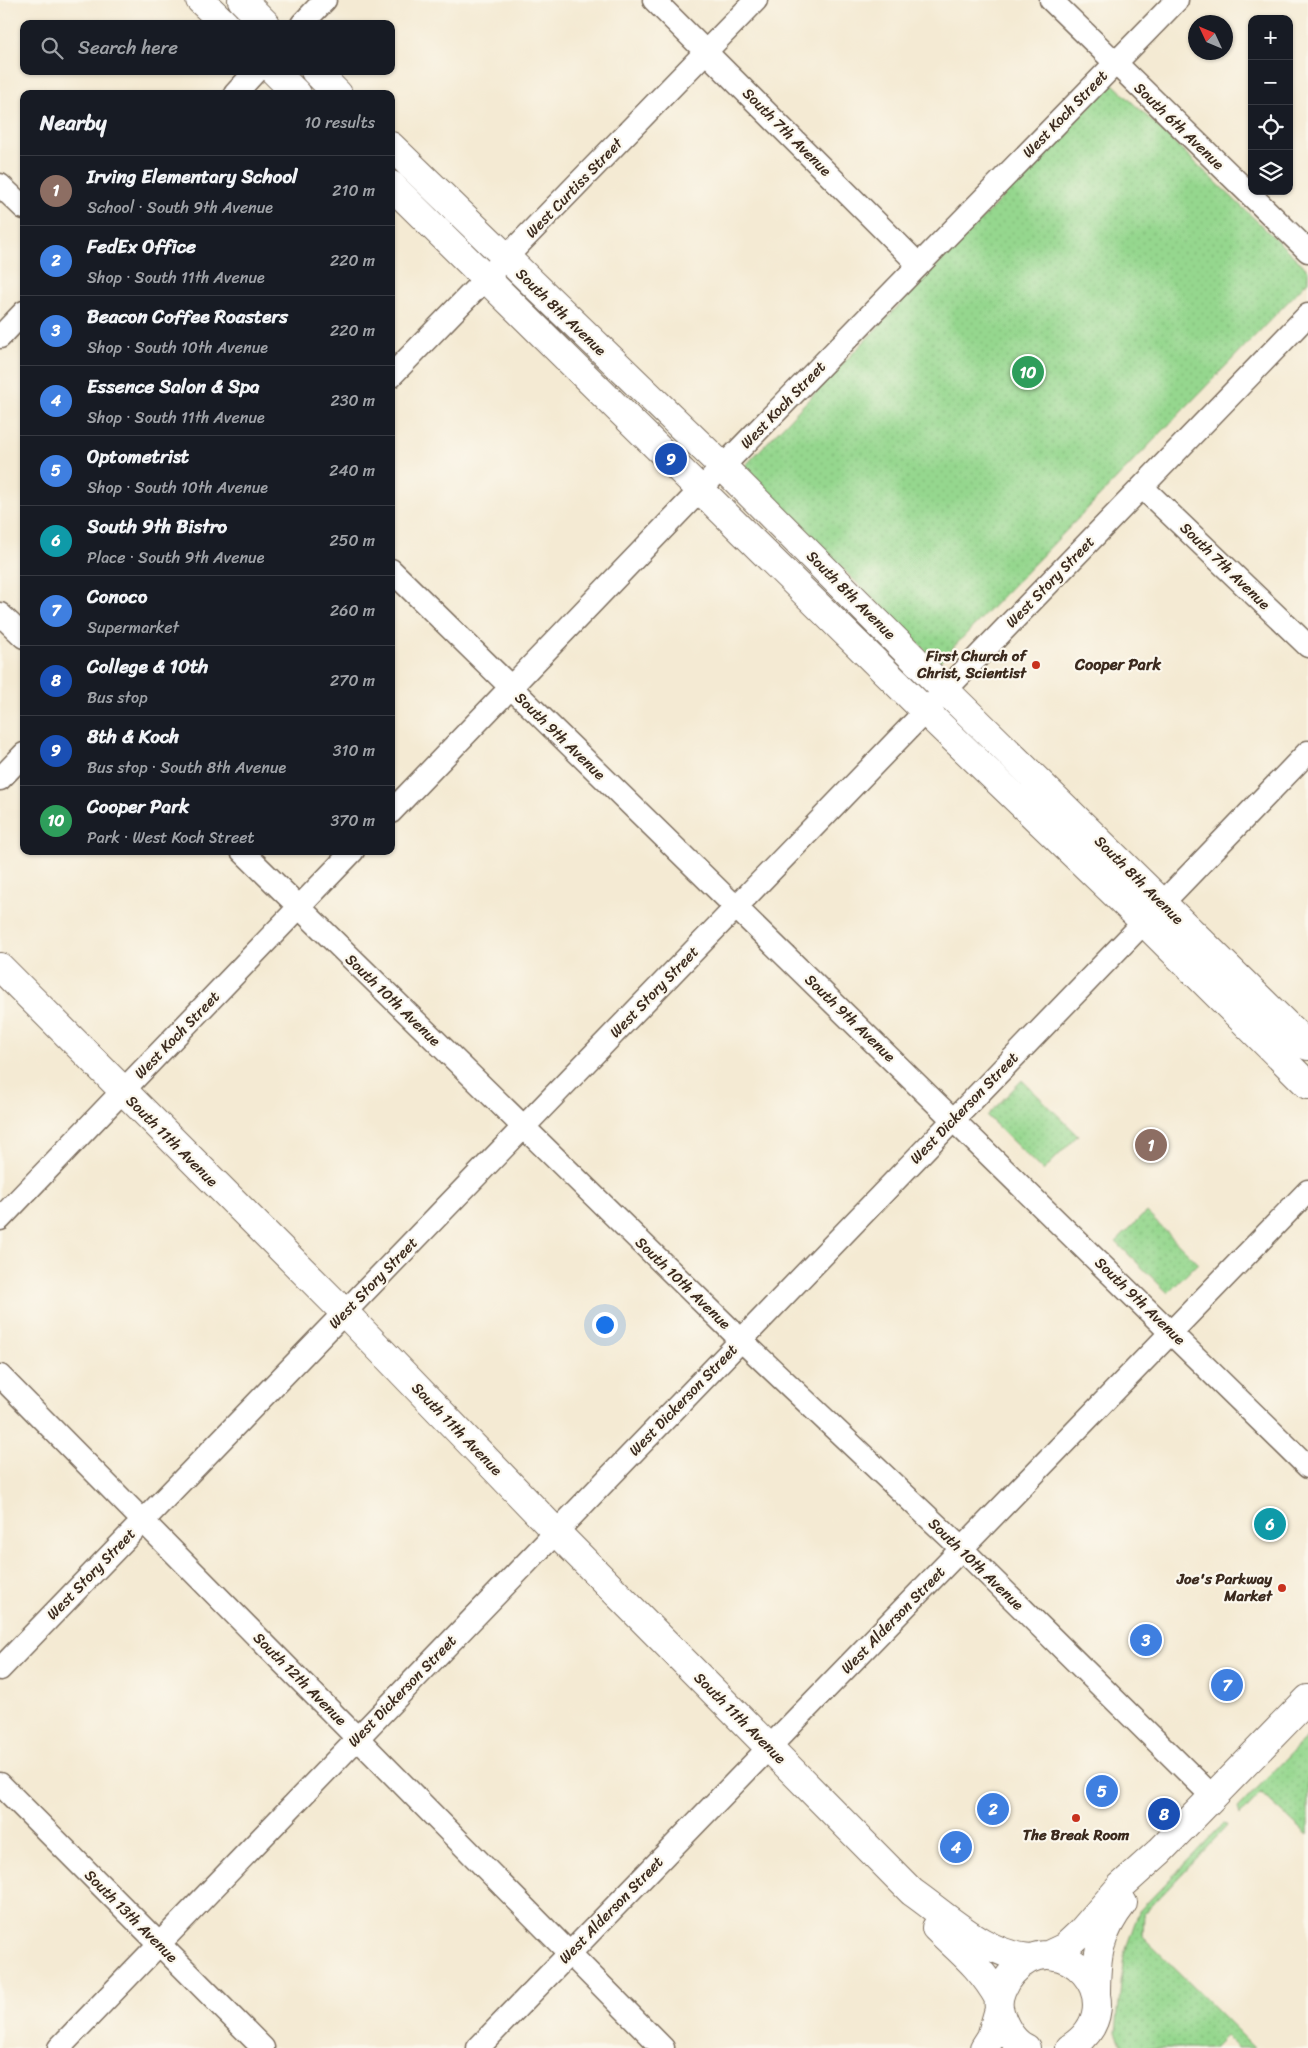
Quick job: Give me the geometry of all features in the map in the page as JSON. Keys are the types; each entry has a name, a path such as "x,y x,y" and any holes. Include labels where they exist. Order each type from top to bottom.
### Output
{"street":[{"path":"200,0 221,20"},
{"path":"242,0 262,20"},
{"path":"306,20 325,0"},
{"name":"South 7th Avenue","path":"654,0 919,265"},
{"name":"West Curtiss Street","path":"395,372 756,0"},
{"name":"South 6th Avenue","path":"1051,0 1114,64 1308,251"},
{"name":"West Koch Street","path":"395,808 702,488 1177,0"},
{"path":"239,90 252,75"},
{"path":"278,75 293,90"},
{"path":"319,75 334,90"},
{"name":"South 8th Avenue","path":"395,150 723,467 945,690 1153,912 1308,1085"},
{"path":"0,185 20,204"},
{"name":"South 8th Avenue","path":"395,189 702,488 925,710 1308,1046"},
{"name":"West Story Street","path":"0,1669 1308,315"},
{"path":"0,337 20,316"},
{"name":"South 7th Avenue","path":"1142,487 1308,646"},
{"name":"South 9th Avenue","path":"395,574 1308,1467"},
{"path":"0,614 20,633"},
{"name":"West Dickerson Street","path":"59,2048 1308,752"},
{"path":"0,779 20,758"},
{"name":"South 10th Avenue","path":"246,855 741,1340 962,1549 1213,1797"},
{"name":"West Koch Street","path":"0,1219 349,855"},
{"name":"South 11th Avenue","path":"0,967 122,1092 344,1312 556,1532 912,1892 976,1938 1004,1952 1018,1957 1065,1958 1080,1966 1090,1979 1096,1995"},
{"name":"West Alderson Street","path":"478,2048 1308,1191"},
{"name":"South 12th Avenue","path":"0,1376 663,2048"},
{"path":"984,2048 991,2037 1006,1979 1017,1966 1065,1947 1120,1887 1160,1851 1308,1699"},
{"name":"South 13th Avenue","path":"0,1784 263,2048"},
{"path":"1070,2048 1081,2041 1093,2038 1097,2011 1096,1968 1100,1946 1109,1922 1160,1851"},
{"name":"South 11th Avenue","path":"912,1892 928,1921 974,1962 987,1978 1011,2037 1026,2048"}],"green space":[{"path":"1112,83 1308,270 1308,281 938,663 742,469"},
{"path":"1022,1080 1078,1135 1043,1171 987,1116"},
{"path":"1146,1212 1198,1263 1168,1293 1116,1242"},
{"path":"1308,1736 1308,1835 1261,1793 1240,1815 1238,1808"},
{"path":"1223,1824 1228,1825 1144,1914 1143,1937 1255,2048 1238,2048 1226,2036 1214,2048 1123,2048 1116,2032 1124,1954 1139,1911"}],"place":[{"name":"Cooper Park","path":"1028,372"},
{"name":"8th & Koch","path":"671,459"},
{"name":"First Church of Christ, Scientist","path":"1036,665"},
{"name":"Irving Elementary School","path":"1151,1145"},
{"name":"South 9th Bistro","path":"1270,1524"},
{"name":"Joe's Parkway Market","path":"1282,1588"},
{"name":"Beacon Coffee Roasters","path":"1146,1640"},
{"name":"Conoco","path":"1227,1685"},
{"name":"Optometrist","path":"1102,1791"},
{"name":"FedEx Office","path":"993,1809"},
{"name":"College & 10th","path":"1164,1814"},
{"name":"The Break Room","path":"1076,1818"},
{"name":"Essence Salon & Spa","path":"956,1847"}],"district":[{"name":"Cooper Park","path":"1118,664"}]}
